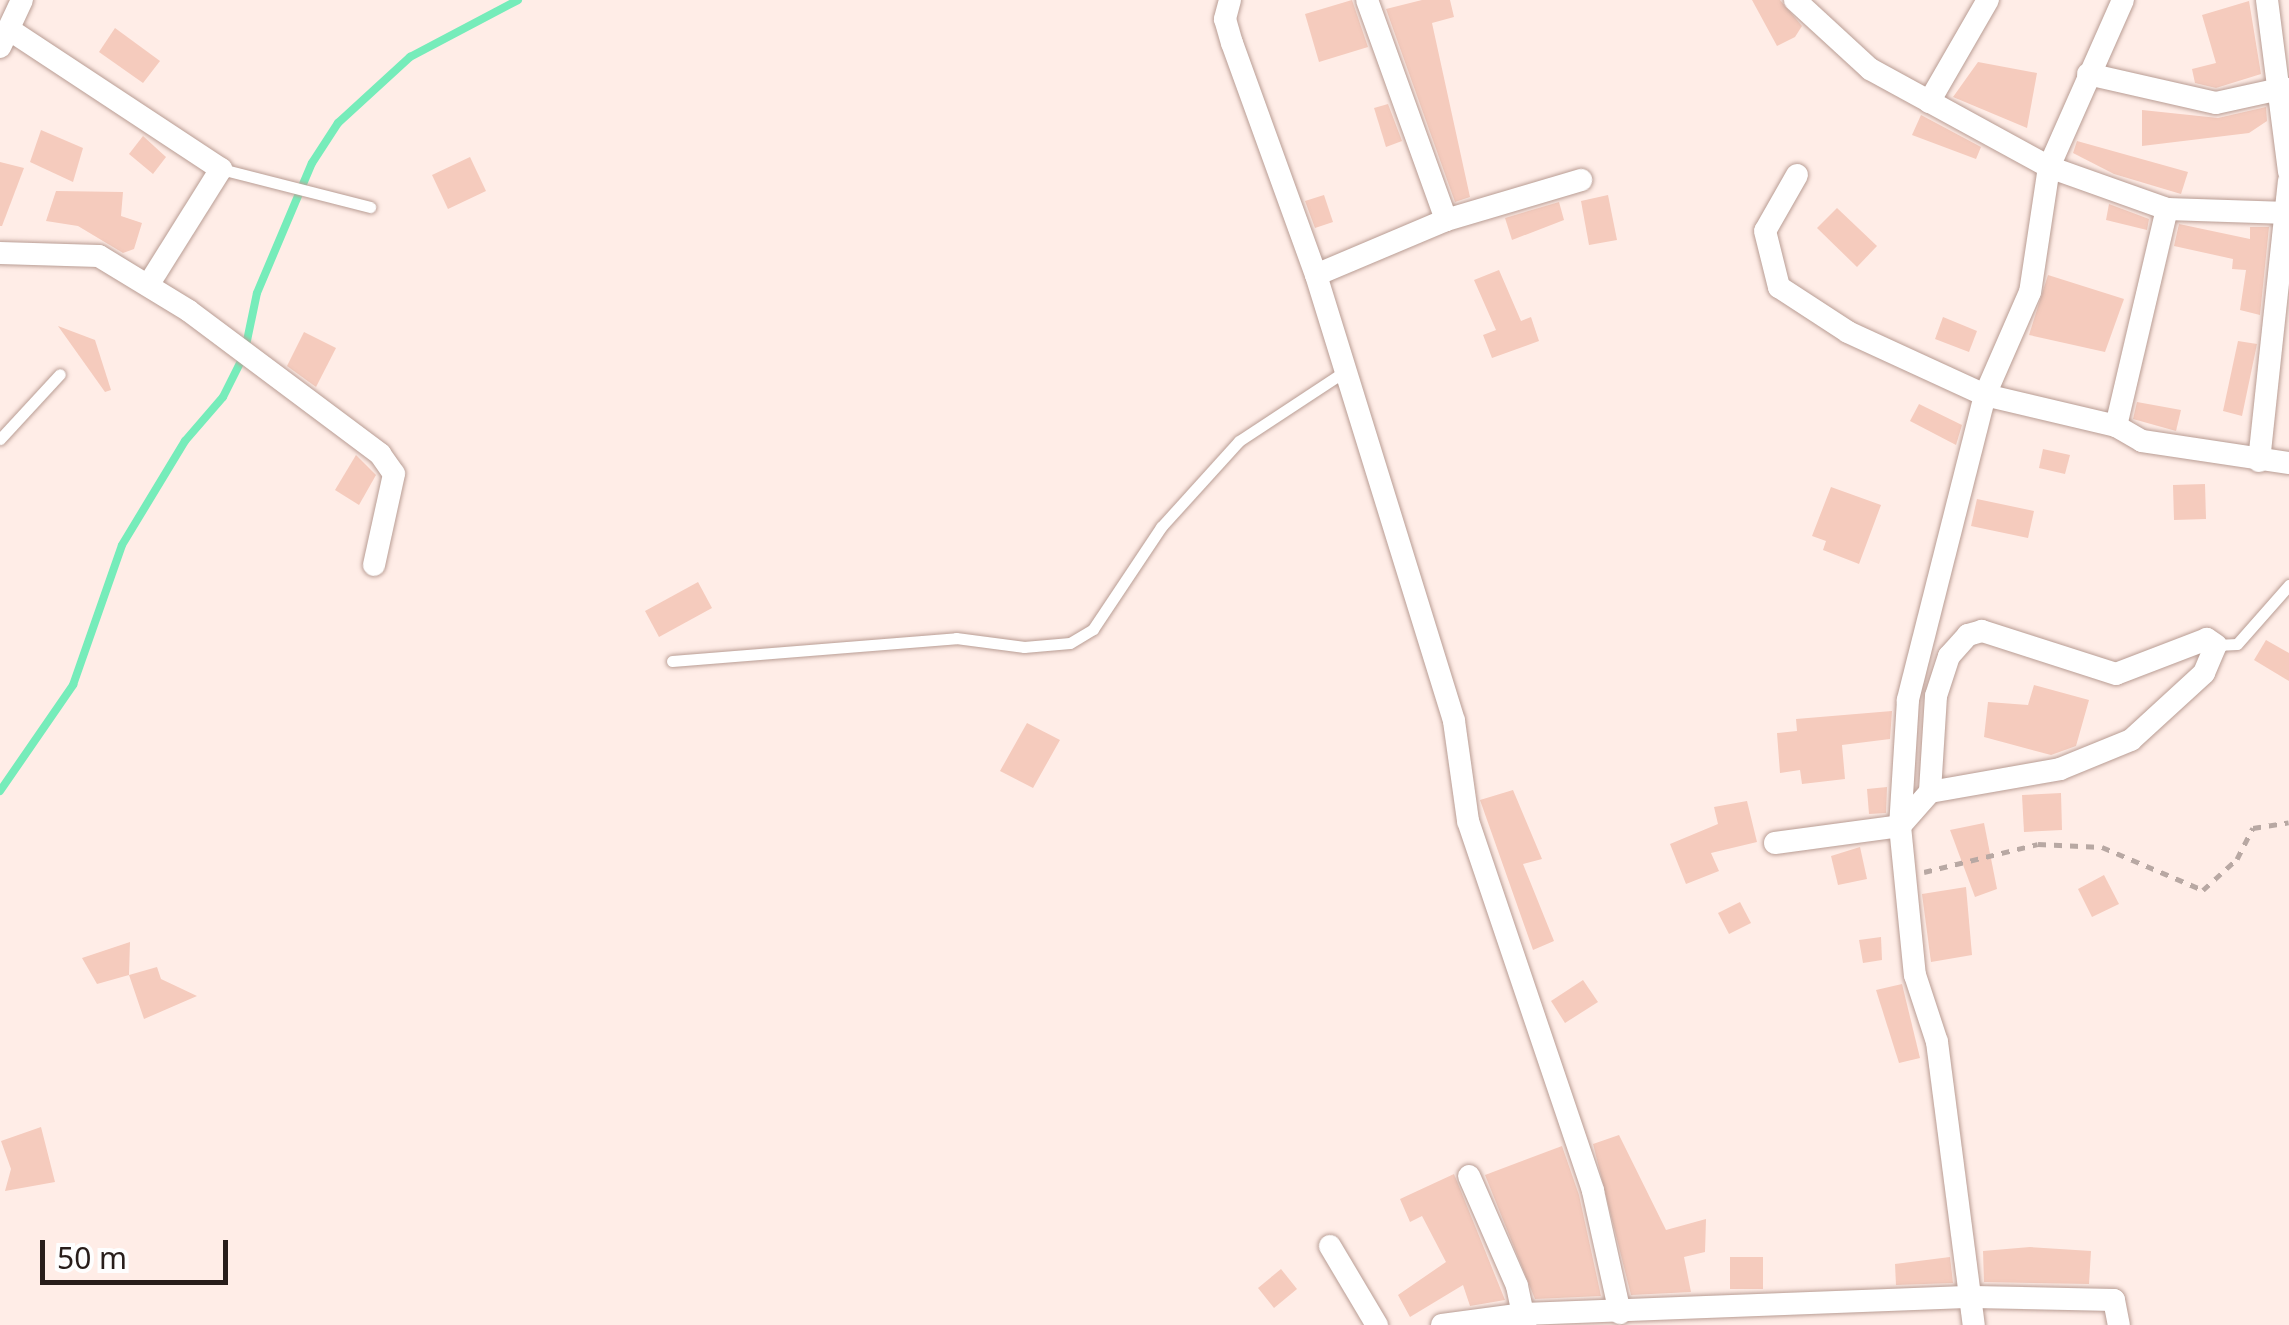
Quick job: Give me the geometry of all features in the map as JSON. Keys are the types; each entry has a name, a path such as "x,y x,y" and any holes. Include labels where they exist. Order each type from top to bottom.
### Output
{"street":[{"path":"22,0 5,39 221,169 149,284"},
{"path":"1230,0 1229,31 1316,274 1454,721 1468,822 1593,1191 1620,1313"},
{"path":"1367,0 1446,220"},
{"path":"1796,0 1870,69 2049,167 2167,209 2288,212"},
{"path":"1929,102 1988,0"},
{"path":"1974,1325 1938,1042 1915,975 1904,883 1900,826 1908,700 1985,394 2030,292 2049,167 2123,0"},
{"path":"2267,0 2284,88 2289,172"},
{"path":"2088,74 2216,102 2284,88"},
{"path":"1797,175 1765,231 1779,286 1848,332 1985,394 2116,426 2142,441 2289,463"},
{"path":"1316,274 1446,220 1582,180"},
{"path":"2259,461 2286,272 2289,182"},
{"path":"2116,426 2167,209"},
{"path":"0,253 99,256 149,284 380,454 394,474 374,565"},
{"path":"1775,843 1900,826 1930,792 1936,696 1948,656 1968,635 1982,631 2116,674 2208,640 2216,645 2204,673 2131,740 2060,768 1930,792"},
{"path":"1469,1176 1524,1320"},
{"path":"1330,1246 1377,1325"},
{"path":"1442,1325 1620,1313 1671,1317 1819,1314 1973,1296 2114,1300 2118,1325"}],"lane":[{"path":"221,169 370,207"},
{"path":"672,661 956,638 1024,648 1070,643 1093,629 1161,528 1240,441 1344,371"},
{"path":"0,439 60,374"},
{"path":"2216,645 2238,644 2289,585"}],"path":[{"path":"1904,883 2038,844 2102,847 2203,890 2237,859 2254,828 2289,822"}],"building":[{"path":"1352,0 1368,47 1319,62 1305,14"},
{"path":"1422,0 1450,0 1454,17 1432,23 1470,197 1455,202 1386,9"},
{"path":"1752,0 1780,0 1802,26 1795,37 1777,46"},
{"path":"2249,1 2261,74 2216,88 2195,83 2192,69 2216,63 2202,15"},
{"path":"115,28 160,61 143,83 99,52"},
{"path":"1978,62 2037,73 2027,128 1953,97"},
{"path":"1388,104 1402,141 1386,147 1374,108"},
{"path":"2266,107 2267,121 2249,133 2142,146 2142,110 2218,118"},
{"path":"1921,115 1981,147 1976,159 1912,135"},
{"path":"41,130 83,148 73,182 30,162"},
{"path":"143,136 166,157 153,174 129,154"},
{"path":"2077,141 2188,172 2181,194 2114,174 2073,153"},
{"path":"470,157 486,191 448,209 432,175"},
{"path":"0,162 24,168 2,226 0,226"},
{"path":"56,191 123,192 121,216 142,223 134,249 123,253 78,226 46,221"},
{"path":"1324,195 1333,222 1315,228 1305,201"},
{"path":"1608,195 1617,240 1589,245 1581,201"},
{"path":"1559,202 1564,220 1512,240 1505,218"},
{"path":"2109,204 2149,219 2147,230 2106,220"},
{"path":"1837,208 1877,246 1857,267 1817,228"},
{"path":"2179,224 2250,239 2250,227 2269,227 2260,315 2240,310 2246,270 2232,269 2233,259 2174,246"},
{"path":"1499,270 1521,321 1531,317 1539,341 1492,358 1483,335 1496,330 1474,280"},
{"path":"2048,275 2124,299 2105,352 2029,335"},
{"path":"1943,317 1977,331 1969,352 1935,339"},
{"path":"58,326 95,340 111,390 105,392"},
{"path":"304,332 336,348 316,387 287,366"},
{"path":"2238,341 2257,344 2242,416 2223,411"},
{"path":"2137,402 2181,410 2176,431 2133,419"},
{"path":"1919,404 1962,425 1956,445 1910,421"},
{"path":"2043,449 2070,455 2065,474 2039,468"},
{"path":"356,455 376,475 359,505 335,490"},
{"path":"2205,484 2206,519 2174,520 2173,485"},
{"path":"1831,487 1881,505 1859,564 1823,550 1826,541 1812,536"},
{"path":"1977,499 2034,511 2028,538 1971,526"},
{"path":"698,582 712,608 659,637 645,611"},
{"path":"2266,640 2289,653 2289,681 2254,660"},
{"path":"2034,685 2089,700 2076,746 2051,755 1984,737 1988,702 2028,705"},
{"path":"1892,711 1890,739 1842,745 1845,779 1802,784 1800,770 1780,773 1777,733 1797,731 1796,719"},
{"path":"1027,723 1060,740 1033,788 1000,771"},
{"path":"1887,787 1886,813 1869,814 1867,789"},
{"path":"1513,790 1542,859 1523,864 1554,941 1533,950 1480,800"},
{"path":"2061,793 2062,830 2024,832 2022,795"},
{"path":"1747,801 1757,842 1711,853 1719,871 1686,884 1670,844 1718,824 1714,807"},
{"path":"1984,823 1997,889 1975,897 1950,830"},
{"path":"1860,847 1867,879 1838,885 1831,856"},
{"path":"2104,875 2119,904 2092,917 2078,889"},
{"path":"1966,887 1972,955 1931,962 1922,894"},
{"path":"1740,902 1751,923 1729,934 1718,913"},
{"path":"1881,937 1882,960 1863,963 1859,940"},
{"path":"130,942 129,975 97,984 82,958"},
{"path":"157,967 161,979 197,996 144,1019 129,975"},
{"path":"1583,980 1598,1002 1565,1023 1551,1001"},
{"path":"1902,984 1920,1058 1899,1063 1876,990"},
{"path":"41,1127 55,1182 5,1191 11,1169 1,1141"},
{"path":"1619,1135 1666,1230 1706,1219 1705,1252 1684,1257 1691,1292 1631,1295 1593,1144"},
{"path":"1562,1146 1579,1195 1601,1296 1535,1299 1485,1175"},
{"path":"1454,1174 1505,1300 1470,1306 1463,1285 1410,1317 1398,1295 1446,1262 1422,1216 1410,1222 1400,1199"},
{"path":"2030,1247 2091,1251 2089,1284 1984,1282 1983,1251"},
{"path":"1730,1257 1763,1257 1763,1289 1730,1289"},
{"path":"1950,1257 1953,1283 1896,1285 1895,1264"},
{"path":"1281,1269 1297,1289 1274,1308 1258,1288"}],"waterway":[{"path":"0,791 73,685 122,545 185,441 223,397 244,355 257,293 312,163 338,123 410,57 518,0"}]}
